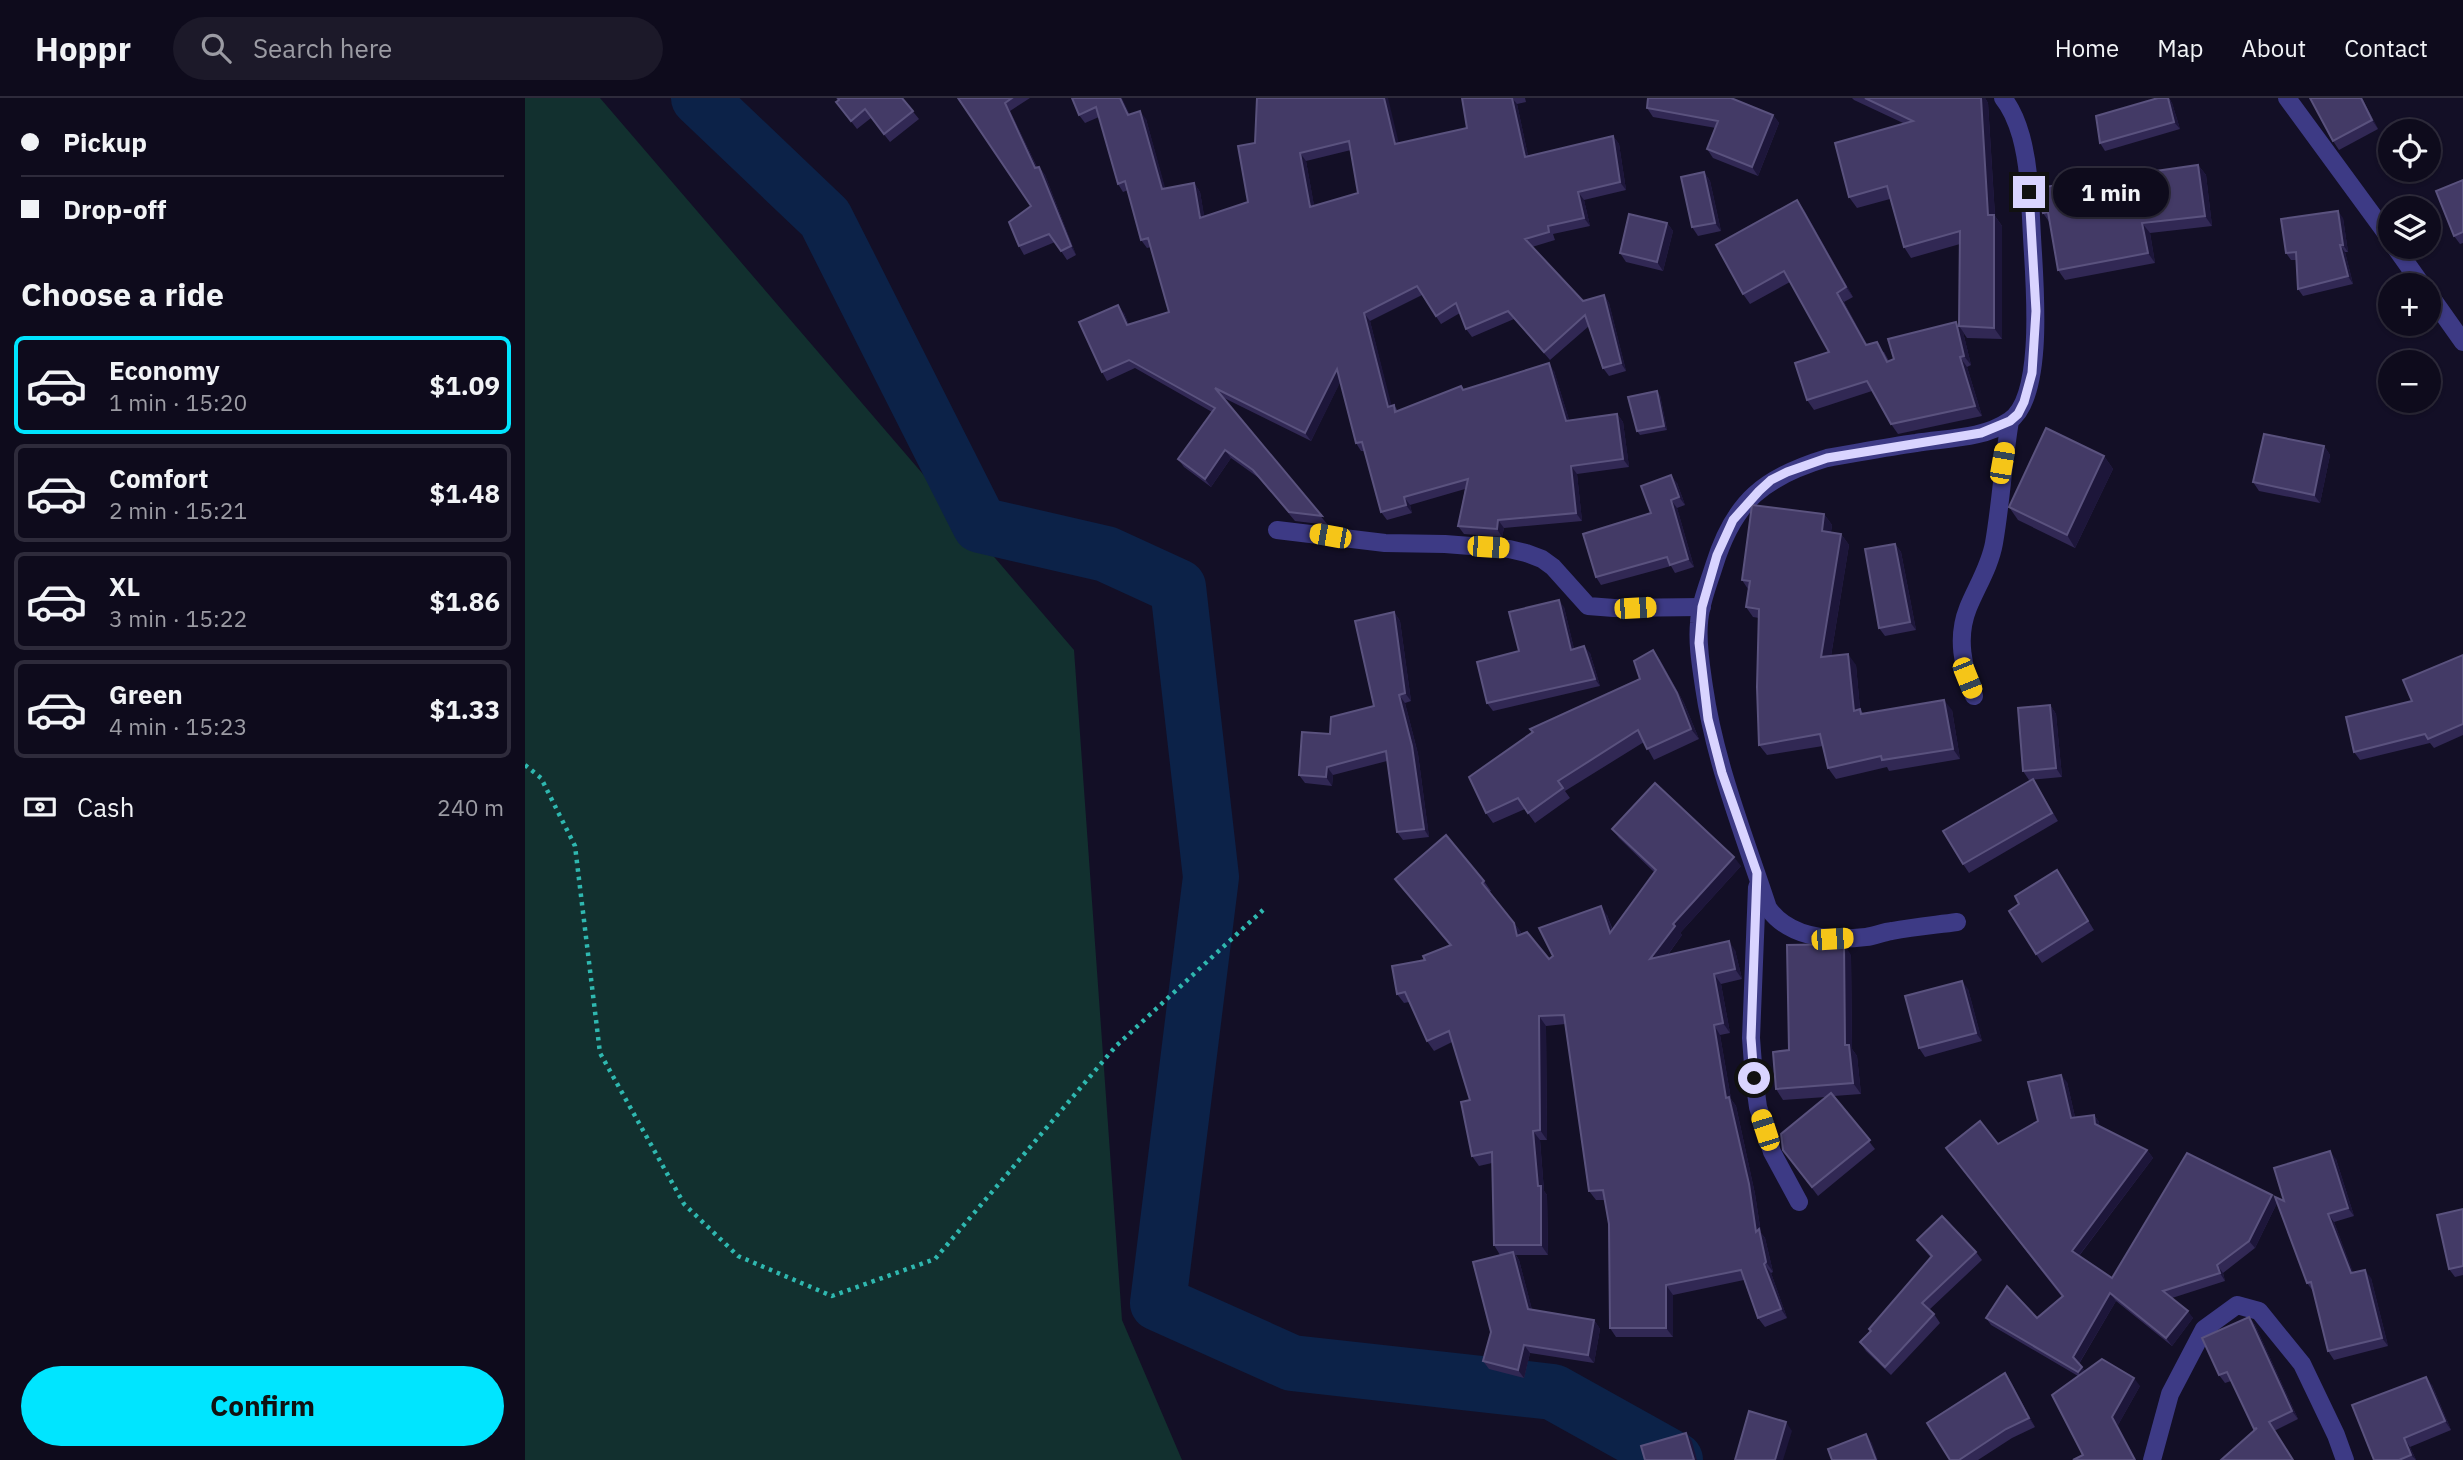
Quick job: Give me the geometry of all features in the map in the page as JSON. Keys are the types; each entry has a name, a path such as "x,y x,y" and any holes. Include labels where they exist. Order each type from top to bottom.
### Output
{"street":[{"path":"1957,922 1888,931 1869,937 1832,939 1789,928 1776,919 1768,908 1722,773 1708,719 1699,643 1702,607 1717,555 1733,520 1771,480 1803,465 1827,458 1981,433 2010,421 2018,414 2032,373 2036,311 2028,171 2021,136 2014,116 2003,98"},
{"path":"2287,98 2378,222"},
{"path":"2441,311 2463,342"},
{"path":"1974,696 1962,664 1961,649 1965,619 1994,546 2002,463 2010,421"},
{"path":"1277,530 1385,543 1509,549 1542,559 1553,567 1588,606 1702,607"},
{"path":"1757,873 1751,1038 1754,1078 1758,1107 1772,1152 1798,1202"},
{"path":"2152,1460 2170,1394 2204,1329 2237,1305 2259,1311 2302,1364 2345,1460"}],"path":[{"path":"525,765 541,778 575,846 600,1053 684,1204 738,1256 832,1296 935,1259 1116,1046 1263,910"}],"green space":[{"path":"525,98 600,98 1074,650 1122,1320 1182,1460 525,1460"}],"building":[{"path":"838,98 902,98 913,111 884,134 865,109 851,121 836,102"},
{"path":"958,98 1012,98 1005,103 1035,168 1039,167 1071,246 1061,251 1049,234 1019,246 1009,222 1031,206"},
{"path":"1072,98 1120,98 1128,115 1140,111 1162,189 1194,183 1200,218 1248,202 1238,146 1255,143 1257,98 1384,98 1395,144 1467,128 1462,98 1512,98 1525,157 1613,136 1620,182 1578,192 1584,218 1548,226 1549,232 1525,239 1583,301 1604,295 1621,363 1603,368 1585,315 1544,352 1508,311 1466,329 1456,303 1436,316 1417,286 1364,313 1388,407 1394,405 1395,412 1461,386 1463,390 1549,363 1566,421 1617,414 1623,459 1571,466 1576,513 1498,520 1497,529 1458,526 1468,479 1404,497 1406,505 1381,512 1362,442 1356,443 1337,369 1305,433 1215,388 1322,516 1289,512 1253,470 1225,450 1205,479 1178,459 1215,408 1129,360 1102,372 1079,322 1118,305 1127,325 1169,312 1148,238 1141,240 1125,181 1118,184 1096,107 1079,115","holes":["1349,141 1358,193 1310,207 1300,153"]},
{"path":"1648,98 1731,98 1773,115 1752,167 1707,149 1718,121 1647,108"},
{"path":"1865,98 1981,98 1988,215 1994,215 1994,328 1959,326 1960,231 1904,247 1887,186 1849,197 1835,143 1913,121"},
{"path":"2158,98 2168,98 2174,122 2100,143 2096,116"},
{"path":"2310,98 2361,98 2372,120 2333,141"},
{"path":"2198,165 2205,216 2142,223 2148,253 2058,270 2048,212 2043,213 2037,188"},
{"path":"1704,172 1715,223 1692,227 1681,177"},
{"path":"2463,180 2463,232 2454,236 2441,204 2441,196 2438,196 2436,191"},
{"path":"1797,200 1846,287 1837,293 1866,345 1877,342 1887,362 1894,359 1888,339 1956,322 1964,356 1960,357 1975,406 1891,424 1867,381 1807,400 1795,363 1829,352 1784,271 1743,294 1716,245"},
{"path":"2338,211 2343,245 2340,245 2348,276 2298,289 2296,252 2286,253 2281,219"},
{"path":"1629,214 1667,223 1657,262 1620,253"},
{"path":"1657,391 1664,426 1637,431 1628,397"},
{"path":"2046,428 2104,456 2067,535 2009,507"},
{"path":"2264,434 2324,446 2314,495 2253,482"},
{"path":"1671,475 1679,497 1671,500 1688,559 1670,565 1667,557 1596,577 1583,534 1651,513 1641,486"},
{"path":"1752,505 1824,514 1822,531 1841,534 1821,657 1848,654 1854,711 1860,709 1861,714 1944,700 1953,749 1882,760 1881,756 1828,768 1820,734 1759,745 1759,609 1746,607 1750,581 1742,580"},
{"path":"1895,544 1910,622 1879,628 1865,549"},
{"path":"1559,600 1571,650 1584,646 1595,679 1487,703 1477,662 1519,651 1509,612"},
{"path":"1394,612 1405,693 1399,695 1412,746 1424,829 1397,832 1386,751 1327,767 1326,777 1299,775 1302,732 1330,734 1331,717 1374,706 1355,621"},
{"path":"1653,650 1677,693 1691,729 1647,749 1638,730 1558,781 1563,788 1528,813 1518,798 1486,813 1469,777 1533,732 1530,729 1640,679 1634,661"},
{"path":"2463,655 2463,724 2428,739 2425,734 2354,752 2346,717 2412,701 2403,680"},
{"path":"2050,705 2056,768 2023,771 2018,708"},
{"path":"2033,779 2052,813 1963,864 1943,831"},
{"path":"1655,783 1734,857 1673,924 1675,926 1650,959 1729,941 1735,969 1714,974 1723,1023 1714,1025 1726,1098 1729,1097 1749,1184 1756,1232 1759,1229 1766,1262 1764,1264 1781,1309 1758,1318 1741,1270 1666,1285 1666,1328 1610,1328 1609,1224 1603,1190 1589,1191 1564,1015 1539,1016 1540,1130 1533,1131 1538,1186 1541,1186 1541,1245 1494,1245 1492,1152 1472,1156 1461,1102 1470,1100 1449,1031 1427,1041 1405,992 1397,994 1392,966 1425,960 1423,956 1451,945 1395,879 1446,835 1514,923 1517,936 1527,932 1549,959 1553,956 1539,928 1601,906 1610,933 1656,870 1612,829"},
{"path":"2057,870 2088,921 2036,954 2009,911 2019,904 2015,896"},
{"path":"1844,944 1845,1045 1849,1045 1853,1083 1776,1089 1773,1052 1789,1050 1787,945"},
{"path":"1962,981 1976,1033 1919,1048 1905,996"},
{"path":"2061,1075 2071,1118 2094,1115 2095,1124 2147,1150 2072,1251 2112,1278 2187,1153 2272,1195 2249,1241 2217,1265 2220,1273 2163,1291 2188,1311 2166,1338 2110,1293 2073,1357 2082,1367 2078,1372 1986,1318 2007,1286 2037,1318 2063,1296 1946,1148 1980,1121 1998,1144 2038,1121 2028,1082"},
{"path":"1831,1093 1870,1140 1812,1187 1783,1150 1781,1134"},
{"path":"2330,1151 2348,1208 2328,1214 2351,1273 2365,1270 2382,1338 2328,1351 2311,1282 2307,1283 2275,1197 2284,1201 2274,1168"},
{"path":"2463,1209 2463,1266 2449,1269 2437,1215"},
{"path":"1942,1216 1976,1252 1922,1303 1934,1314 1885,1367 1860,1342 1932,1256 1917,1240"},
{"path":"1513,1252 1528,1309 1594,1320 1588,1355 1524,1345 1518,1370 1483,1361 1491,1332 1473,1262"},
{"path":"2249,1317 2292,1411 2269,1422 2293,1460 2221,1460 2257,1428 2254,1429 2227,1372 2219,1375 2202,1338"},
{"path":"2102,1359 2134,1378 2112,1417 2135,1460 2073,1460 2083,1455 2052,1395"},
{"path":"2005,1373 2029,1418 2006,1429 1959,1460 1950,1460 1927,1423"},
{"path":"2426,1377 2445,1421 2404,1438 2411,1455 2399,1460 2374,1460 2352,1405"},
{"path":"1749,1411 1786,1422 1775,1460 1735,1460"},
{"path":"1686,1433 1694,1460 1645,1460 1641,1446"},
{"path":"1866,1434 1876,1460 1832,1460 1828,1449"}],"waterway":[{"path":"699,98 825,218 980,525 1106,554 1178,587 1211,877 1158,1303 1292,1363 1553,1392 1675,1460"}],"route":[{"path":"1754,1078 1751,1038 1757,873 1722,773 1708,719 1699,643 1702,607 1717,555 1733,520 1771,480 1787,472 1827,458 1981,433 2010,421 2018,414 2032,373 2036,311 2029,192"}]}
